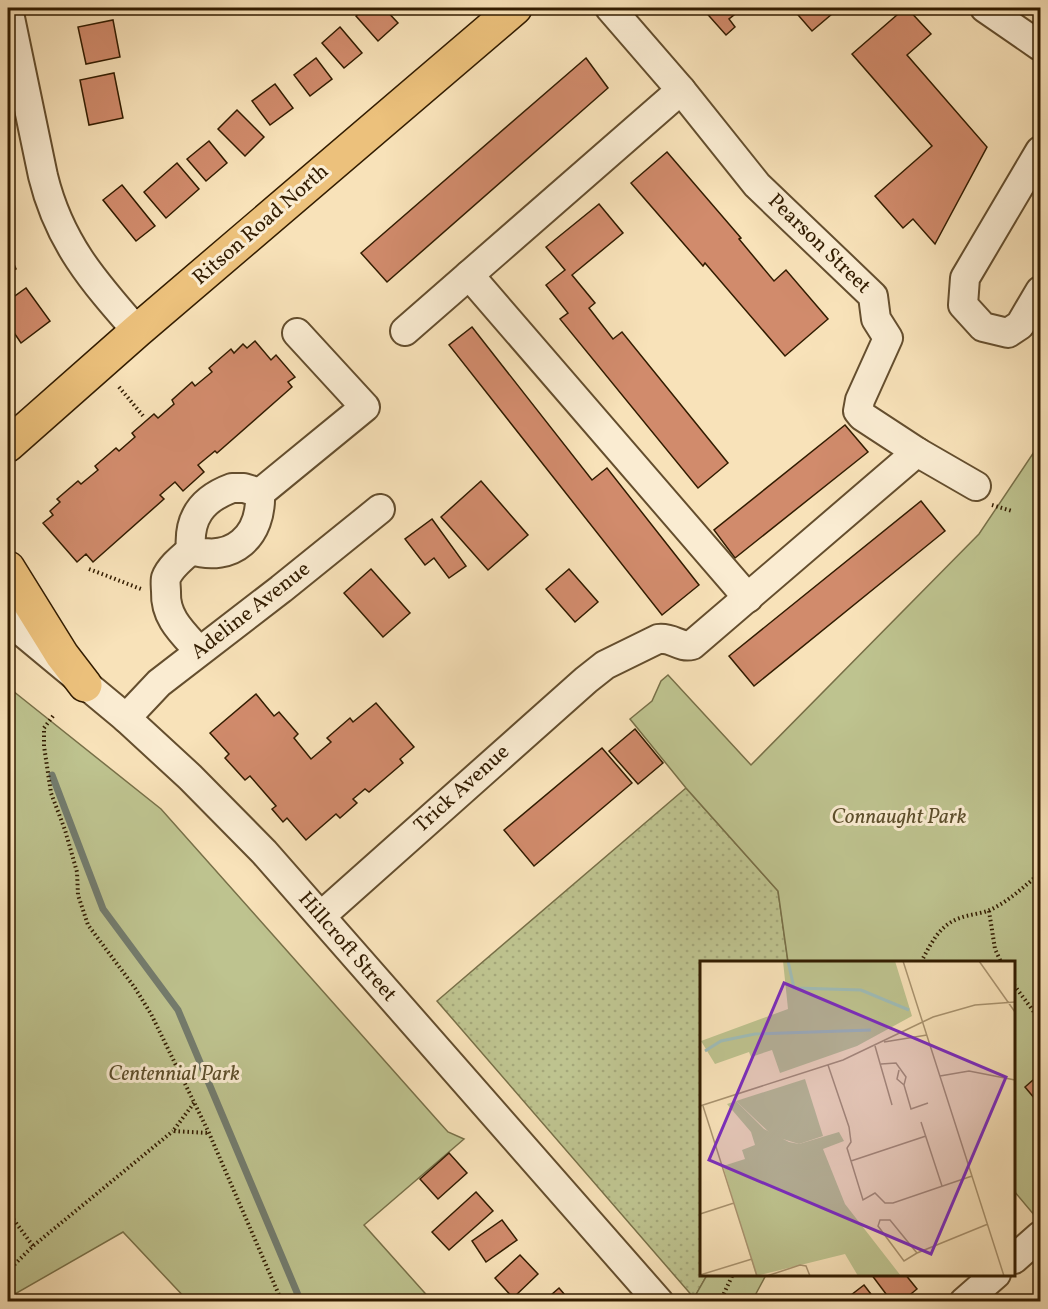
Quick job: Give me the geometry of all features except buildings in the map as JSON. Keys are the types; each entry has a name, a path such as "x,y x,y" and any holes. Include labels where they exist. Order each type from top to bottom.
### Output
{"main road":[{"name":"Ritson Road North","path":"8,445 137,331 515,8"},
{"path":"8,568 62,655 85,685"}],"street":[{"path":"8,8 43,176 58,224 71,249 87,272 137,331"},
{"name":"Pearson Street","path":"610,8 681,90 757,185 873,296 876,319 888,338 860,400 858,411 862,416 917,452"},
{"path":"985,8 1041,46"},
{"path":"405,331 681,90"},
{"path":"1041,151 965,278 963,304 982,327 1008,333 1020,325 1041,291"},
{"path":"469,275 748,598 917,452 976,486"},
{"path":"191,550 203,554 224,553 244,541 256,522 260,493 364,407 297,333"},
{"path":"191,550 191,526 201,508 211,499 232,488 244,488 260,493"},
{"name":"Adeline Avenue","path":"126,718 159,683 282,589 380,509"},
{"path":"191,550 175,565 166,578 166,599 172,621 200,651"},
{"name":"Trick Avenue","path":"321,916 605,665 658,639 666,638 683,646 692,645 748,598"},
{"name":"Hillcroft Street","path":"8,620 126,718 190,777 264,852 659,1302"},
{"path":"1015,1258 1041,1236"},
{"path":"964,1302 995,1276"}],"path":[{"path":"119,387 144,417"},
{"path":"89,569 166,599"},
{"path":"53,716 44,729 51,793 77,872 78,895 88,926 122,970 151,1014 209,1133 282,1302"},
{"path":"922,961 937,933 950,923 958,918 989,910 1010,899 1041,873"},
{"path":"989,910 995,949 1000,961"},
{"path":"1015,986 1041,1020"},
{"path":"8,1271 33,1246 173,1131 194,1103"},
{"path":"173,1131 209,1133"},
{"path":"8,1212 33,1246"},
{"path":"720,1302 733,1276"}],"green space":[{"name":"Connaught Park","path":"1040,443 1040,1222 1015,1192 1015,961 788,961 778,891 686,788 630,719 652,701 661,681 668,675 751,765 979,534"},
{"name":"Centennial Park","path":"8,687 161,809 448,1132 464,1139 364,1225 432,1301 188,1301 123,1232 8,1298"},
{"path":"686,788 778,891 788,961 700,961 700,1276 706,1276 694,1298 437,1001"},
{"path":"706,1276 765,1276 752,1301 697,1301 694,1298"}],"waterway":[{"path":"52,775 103,909 178,1010 301,1302"}]}
